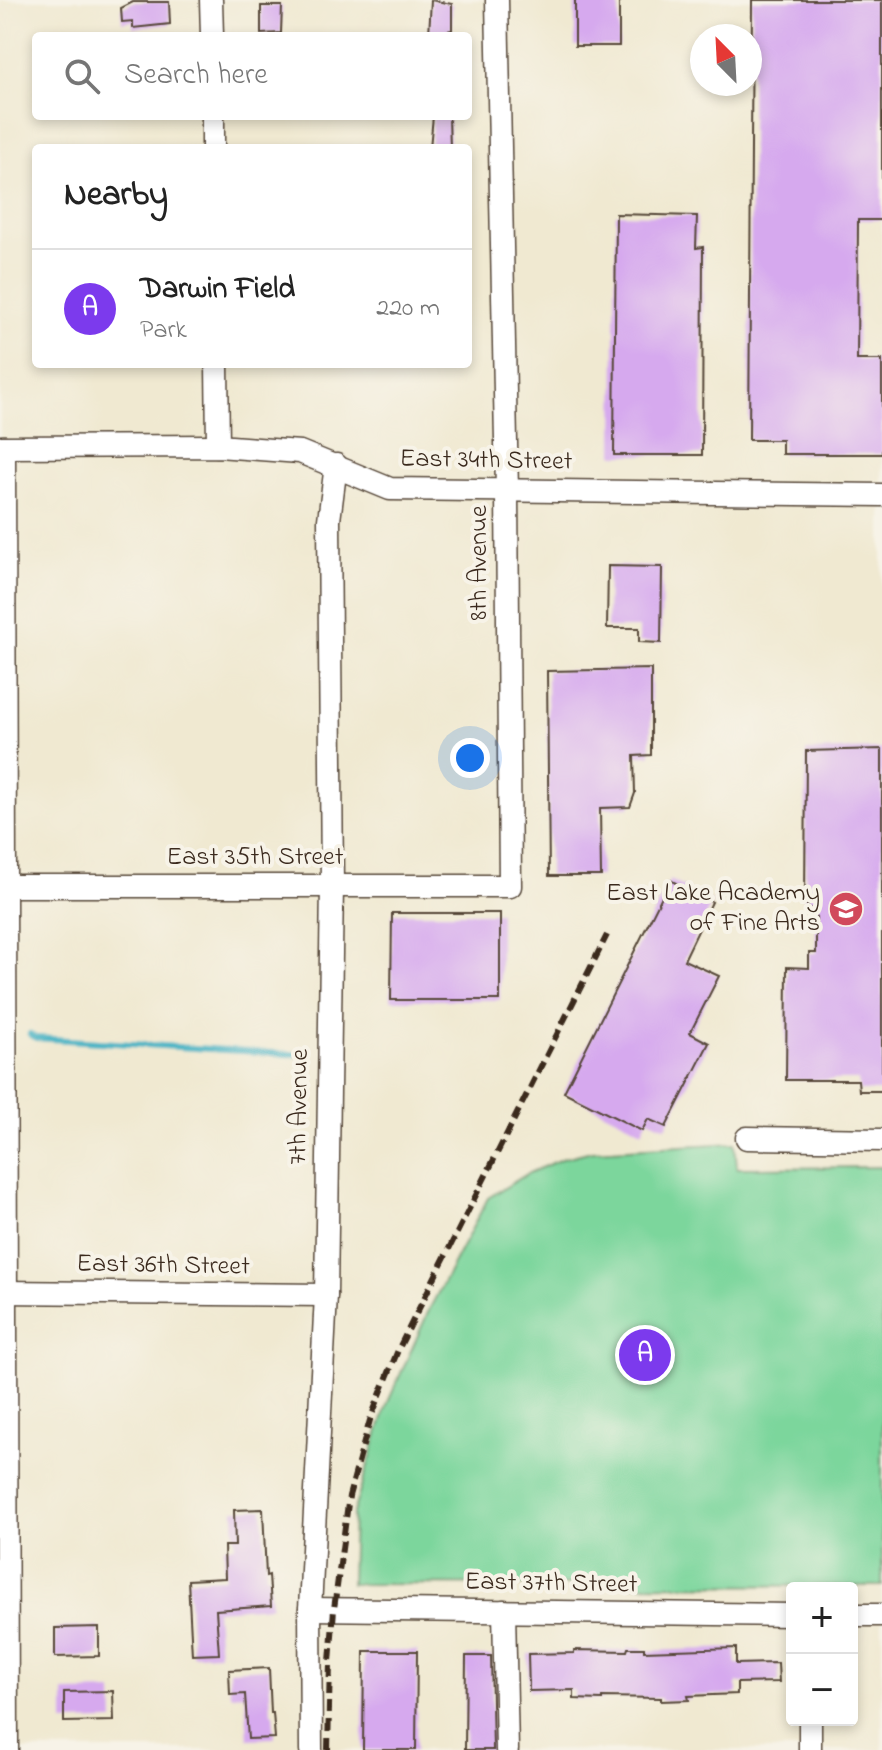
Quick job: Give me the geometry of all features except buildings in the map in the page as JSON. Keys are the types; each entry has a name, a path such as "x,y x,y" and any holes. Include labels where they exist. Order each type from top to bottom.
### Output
{"street":[{"path":"211,0 212,32"},
{"name":"8th Avenue","path":"497,0 507,491 510,886"},
{"path":"213,120 213,144"},
{"path":"217,368 218,446"},
{"name":"East 34th Street","path":"2,447 218,446 300,452 390,489 882,495"},
{"path":"2,447 2,886 5,975 2,1292 7,1750"},
{"name":"7th Avenue","path":"311,1750 310,1609 326,1295 332,885 329,520 336,465"},
{"name":"East 35th Street","path":"2,886 510,886"},
{"path":"747,1138 882,1140"},
{"name":"East 36th Street","path":"2,1292 326,1295"},
{"name":"East 37th Street","path":"310,1609 786,1615"},
{"path":"504,1611 507,1750"},
{"path":"858,1615 882,1615"},
{"path":"810,1726 810,1750"}],"green space":[{"path":"735,1143 737,1168 882,1167 882,1586 858,1586 858,1582 786,1582 786,1586 351,1584 353,1513 388,1402 430,1308 488,1198 529,1173 564,1158 592,1151"}],"waterway":[{"path":"30,1034 36,1038 305,1055"}],"railway":[{"path":"328,1750 334,1609 349,1496 370,1420 398,1350 607,935"}],"place":[{"name":"East Lake Academy of Fine Arts","path":"846,909"},
{"name":"Darwin Field","path":"645,1355"}]}
